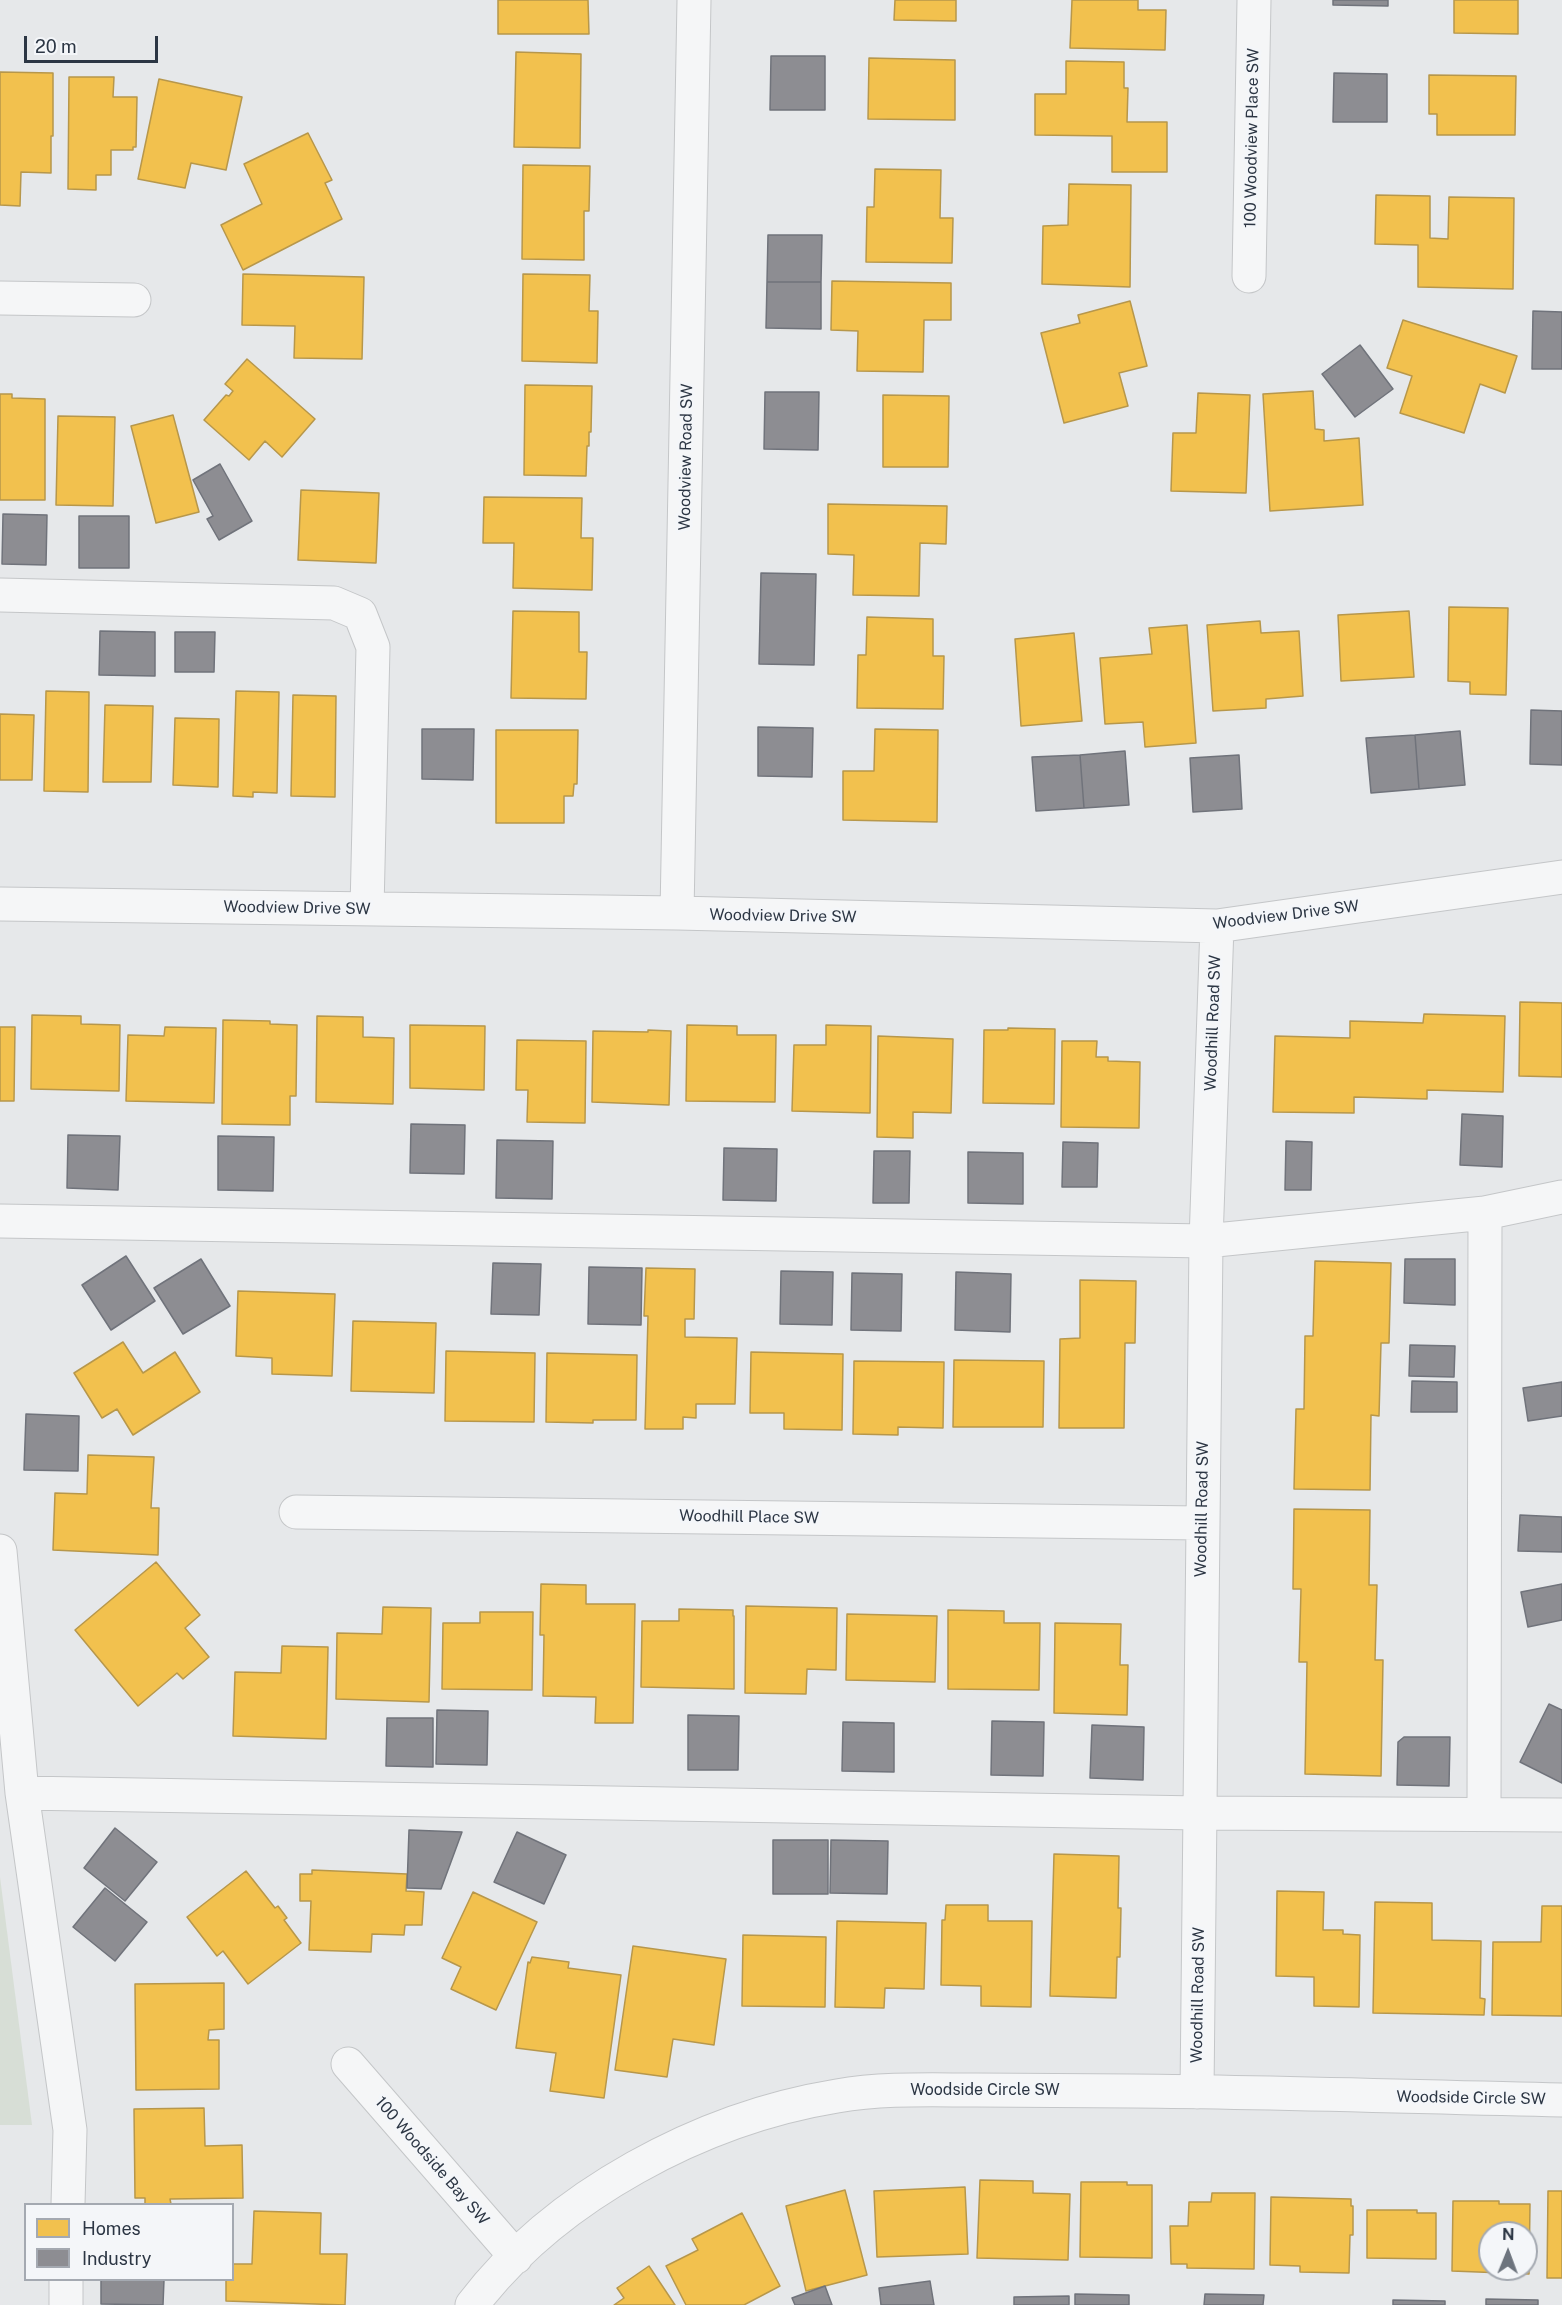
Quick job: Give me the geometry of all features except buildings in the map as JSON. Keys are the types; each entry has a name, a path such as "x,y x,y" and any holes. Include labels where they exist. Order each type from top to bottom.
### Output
{"street":[{"name":"Woodview Road SW","path":"677,913 694,0"},
{"name":"100 Woodview Place SW","path":"1249,276 1254,0"},
{"path":"0,298 134,300"},
{"path":"0,595 334,603 360,614 373,648 367,909"},
{"name":"Woodview Drive SW","path":"0,904 677,913 1217,926 1562,877"},
{"name":"Woodhill Road SW","path":"1197,2092 1201,1523 1206,1241 1217,926"},
{"path":"0,1221 1206,1241 1485,1213 1562,1197"},
{"path":"1484,1813 1485,1213"},
{"name":"Woodhill Place SW","path":"296,1512 1201,1523"},
{"path":"0,1551 22,1793 70,2130 68,2203"},
{"path":"22,1793 1200,1813 1562,1815"},
{"name":"100 Woodside Bay SW","path":"348,2064 516,2257"},
{"name":"Woodside Circle SW","path":"472,2305 516,2257 562,2217 611,2181 664,2152 720,2127 778,2109 837,2096 898,2089 1197,2092 1562,2100"},
{"path":"66,2281 66,2305"}],"shaded area":[{"path":"0,1877 32,2125 0,2125"}]}
